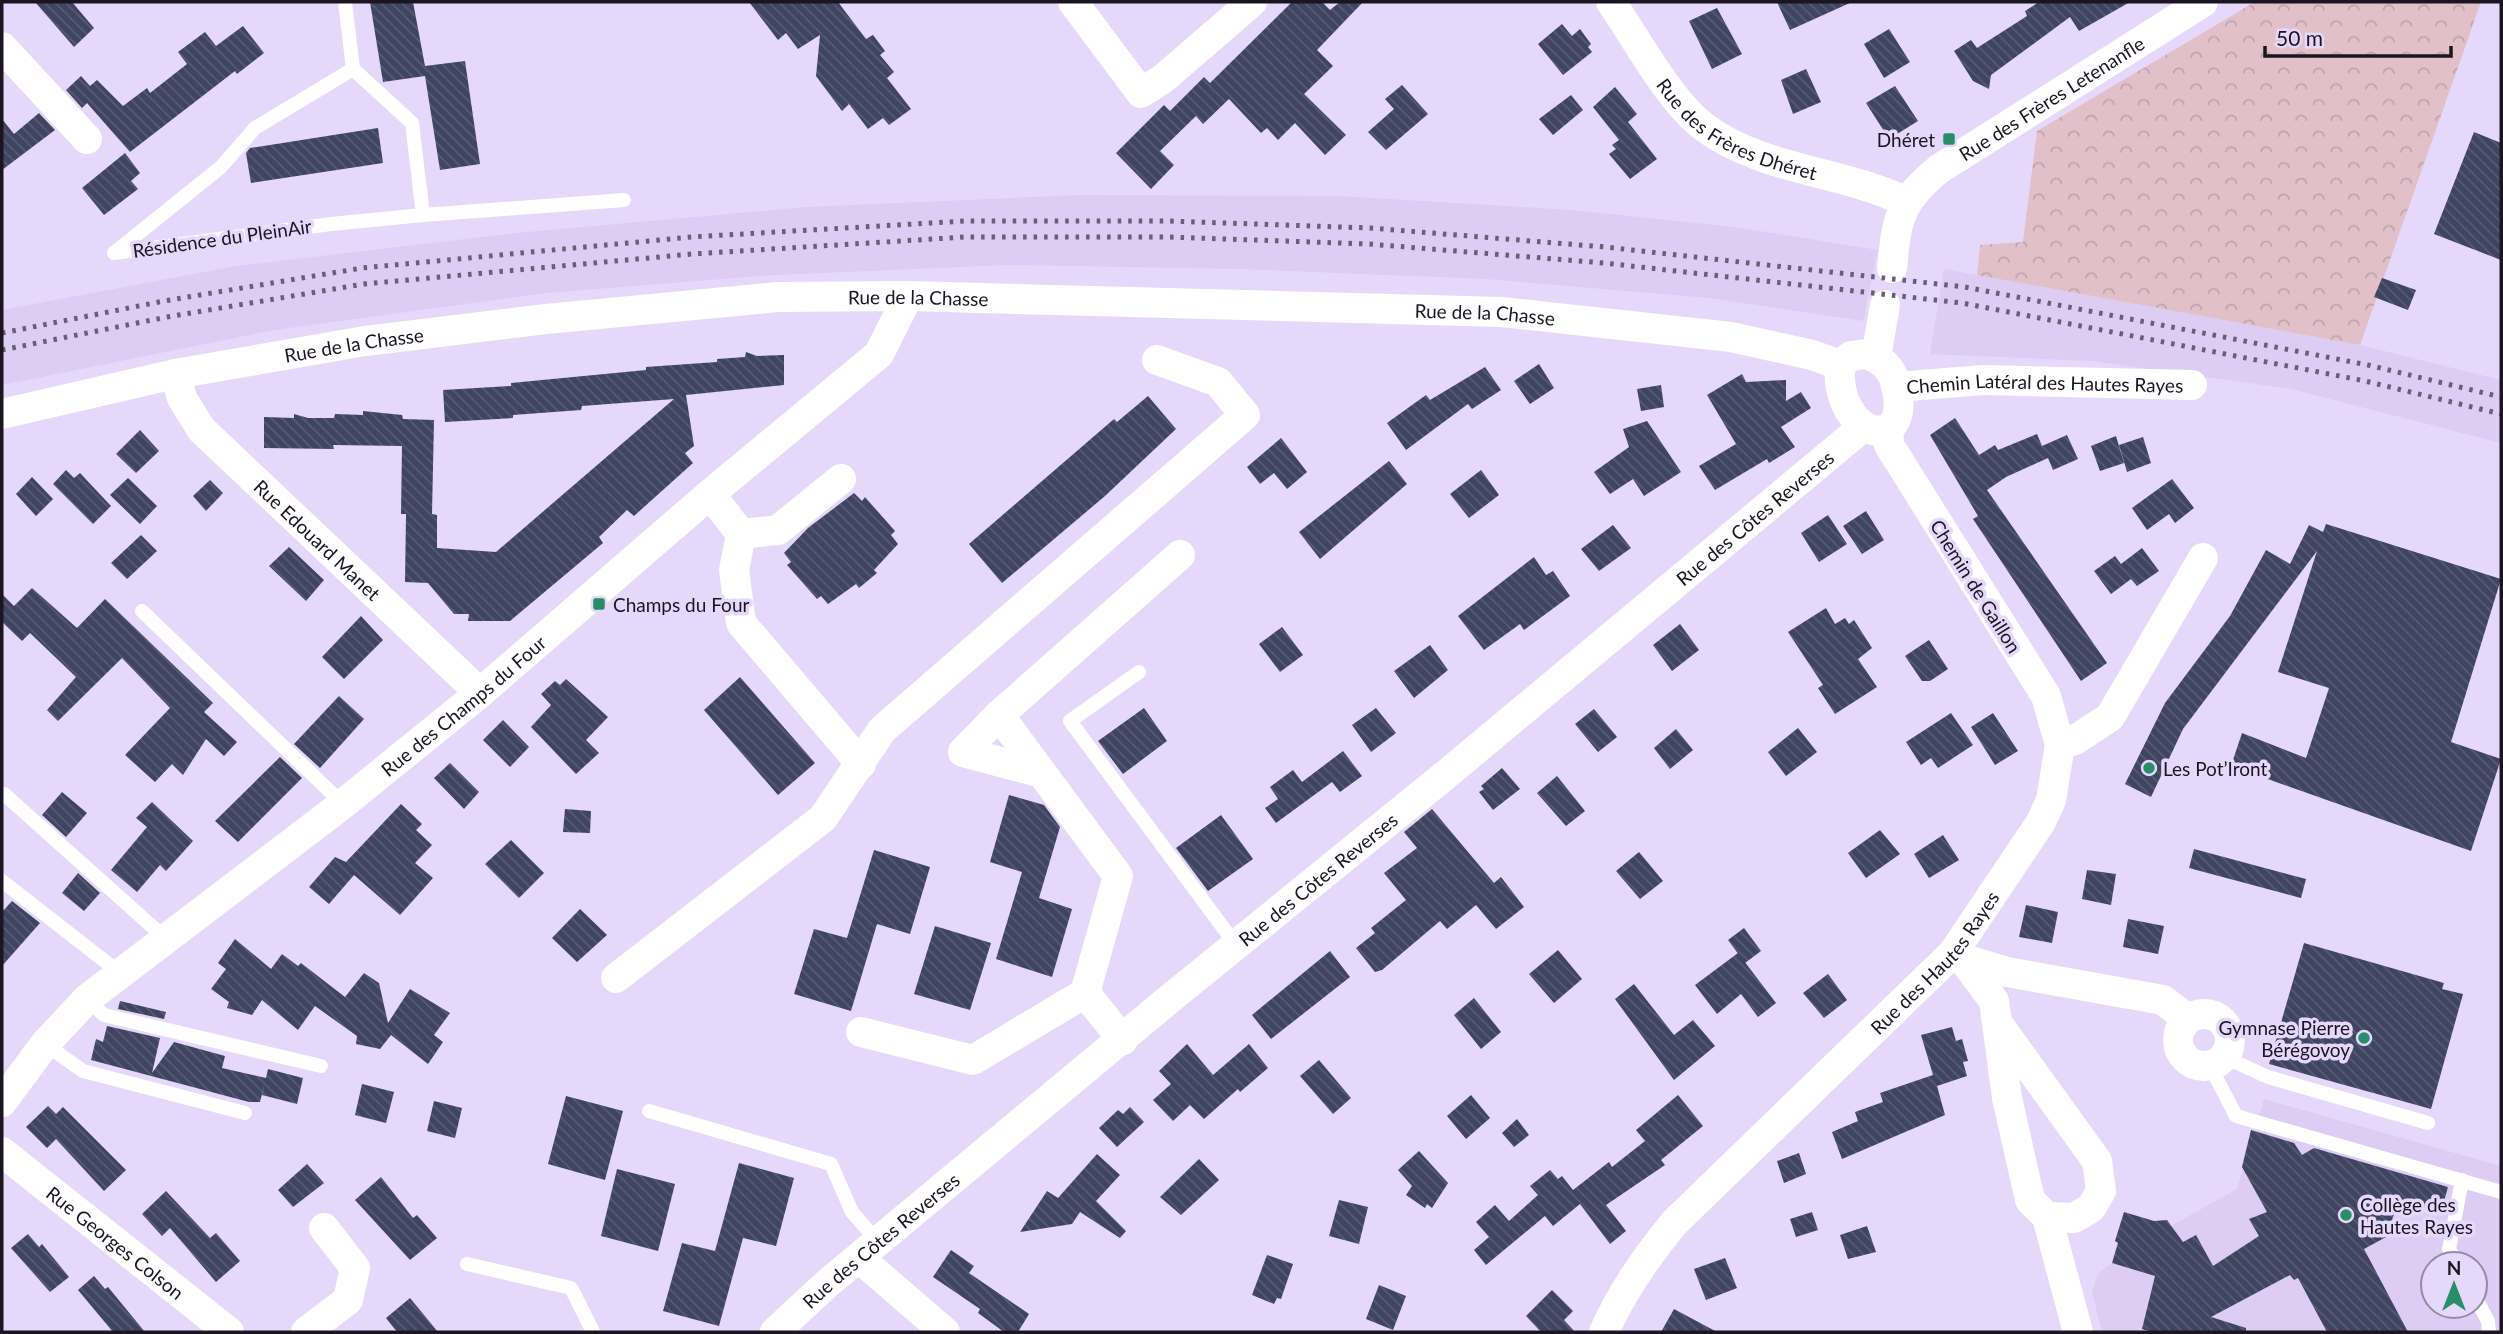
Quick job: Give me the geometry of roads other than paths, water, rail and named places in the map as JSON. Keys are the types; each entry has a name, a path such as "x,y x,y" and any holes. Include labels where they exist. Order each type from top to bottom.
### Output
{"street":[{"path":"1073,2 1141,93 1164,78 1252,2"},
{"name":"Rue des Frères Dhéret","path":"1611,2 1681,104 1703,127 1765,156 1886,192 1905,201"},
{"name":"Rue des Frères Letenanfle","path":"1905,201 1939,169 2203,2"},
{"path":"2,47 87,139"},
{"path":"1892,268 1895,234 1905,201"},
{"name":"Rue de la Chasse","path":"2,414 175,373 365,341 546,319 778,297 908,296 1502,312 1731,337 1812,355 1840,365"},
{"name":"Rue des Champs du Four","path":"2,1102 46,1044 87,999 343,804 480,693 710,494 879,354 908,296"},
{"path":"1876,357 1885,305"},
{"path":"1866,354 1876,357 1887,366 1896,387 1900,409 1896,421 1875,428 1850,414 1842,398 1840,365 1851,356 1866,354"},
{"path":"616,978 823,818 882,730 1245,415 1218,382 1157,360"},
{"name":"Rue Edouard Manet","path":"175,373 183,398 201,429 480,693"},
{"name":"Chemin Latéral des Hautes Rayes","path":"1896,387 1983,380 2192,385"},
{"name":"Chemin de Gaillon","path":"1875,428 1889,445 2046,696 2060,745"},
{"name":"Rue des Côtes Reverses","path":"775,1332 869,1250 1236,945 1875,428"},
{"path":"741,534 778,530 841,479"},
{"path":"710,494 741,534 734,570 741,623 860,764"},
{"path":"1042,773 963,752 999,715 1180,555"},
{"path":"2060,745 2084,735 2110,718 2203,558"},
{"path":"861,1032 973,1060 1085,993 1118,876 999,715"},
{"name":"Rue des Hautes Rayes","path":"1604,1332 1616,1304 1642,1261 1675,1222 1958,956 2041,822 2051,800 2060,745"},
{"path":"1958,956 2007,972 2163,1000 2188,1019 2204,1014 2220,1020 2229,1033 2228,1050 2217,1061"},
{"path":"1958,956 1994,1001 2007,1098 2030,1200 2046,1217 2078,1332"},
{"path":"1085,993 1123,1040"},
{"path":"1999,1025 2097,1161 2101,1191 2091,1208 2074,1218 2046,1217"},
{"name":"Rue Georges Colson","path":"2,1152 229,1332"},
{"path":"306,1332 348,1300 355,1268 324,1228"},
{"path":"869,1250 945,1332"}],"lane":[{"path":"345,2 353,69 412,123 424,215"},
{"name":"Résidence du PleinAir","path":"353,69 255,128 221,167 114,253 331,224 624,200"},
{"path":"142,611 343,804"},
{"path":"1139,672 1070,721 1236,945"},
{"path":"4,794 165,938"},
{"path":"2,881 120,973"},
{"path":"87,999 104,1015 321,1066"},
{"path":"46,1044 83,1071 245,1113"},
{"path":"2217,1061 2428,1124"},
{"path":"2217,1061 2236,1116 2501,1192"},
{"path":"649,1111 831,1164 869,1250"},
{"path":"2450,1250 2462,1180"},
{"path":"467,1264 570,1288 593,1332"}],"railway":[{"path":"2,333 164,301 362,268 691,237 965,221 1168,221 1370,228 1605,247 1965,287 2368,365 2501,397"},
{"path":"2,350 167,317 364,284 692,254 965,237 1168,237 1369,244 1604,263 1962,303 2365,381 2501,414"}],"place":[{"name":"Dhéret","path":"1949,139"},
{"name":"Champs du Four","path":"599,604"},
{"name":"Les Pot’Iront","path":"2149,768"},
{"name":"Gymnase Pierre Bérégovoy","path":"2364,1038"},
{"name":"Collège des Hautes Rayes","path":"2346,1215"}]}
